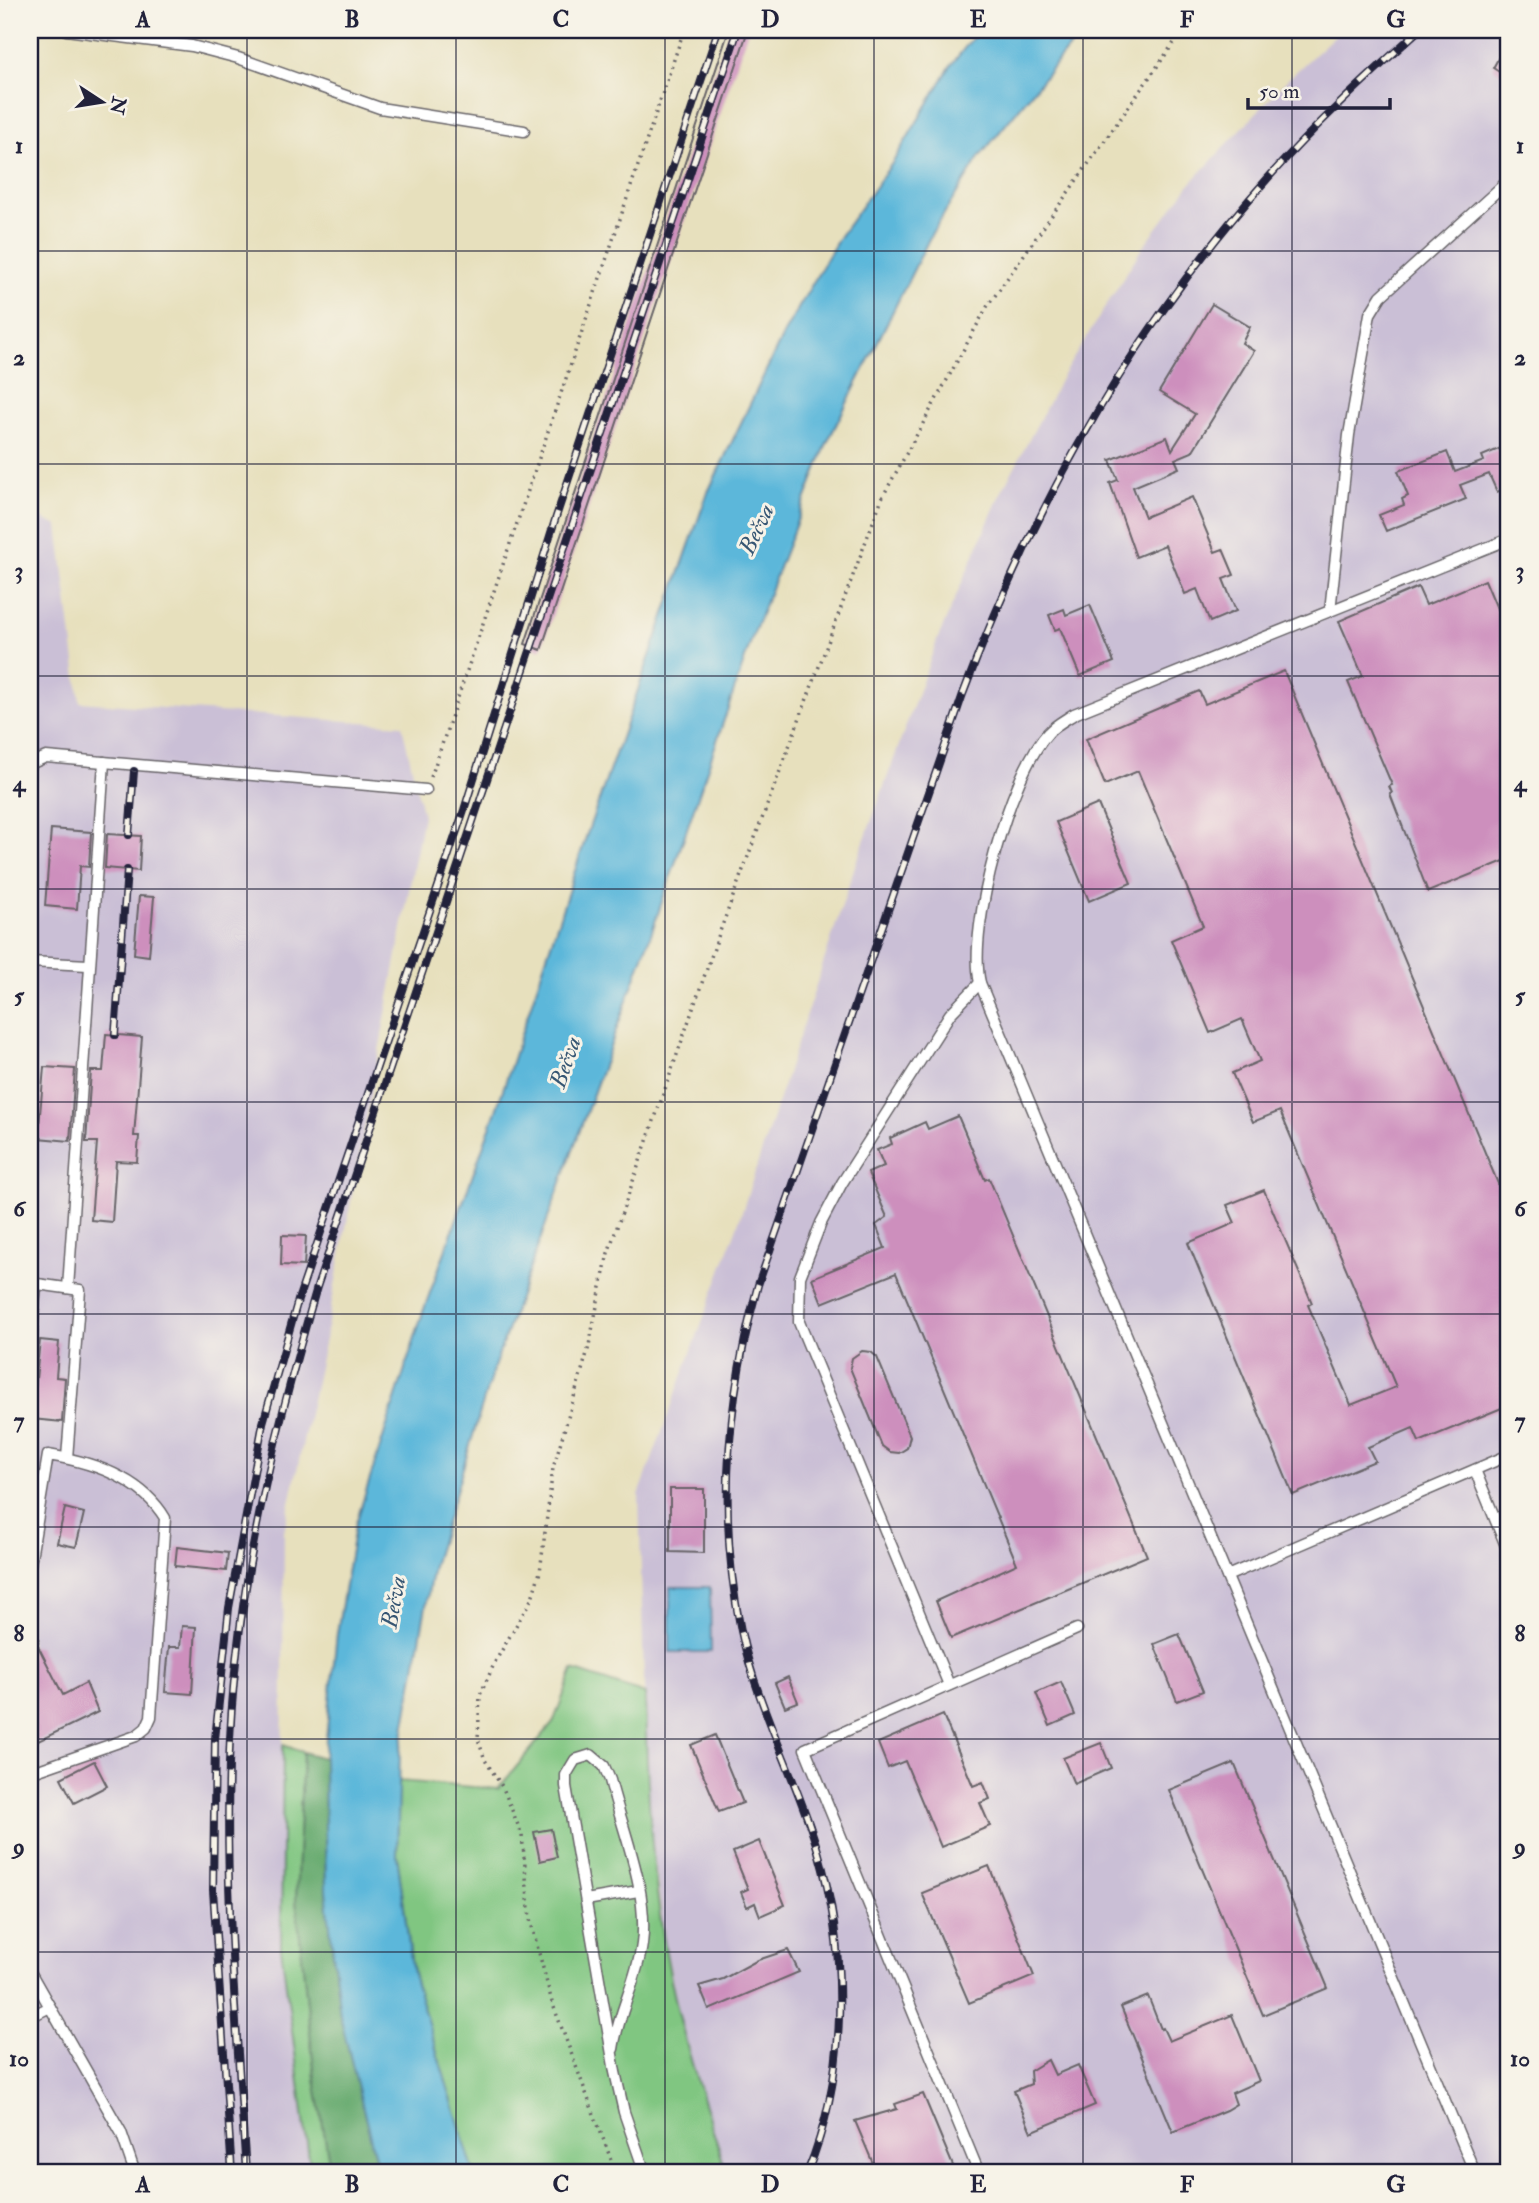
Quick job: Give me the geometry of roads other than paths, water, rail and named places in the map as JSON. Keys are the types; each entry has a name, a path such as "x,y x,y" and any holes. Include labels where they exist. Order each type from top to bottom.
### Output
{"lane":[{"path":"66,30 192,46 238,58 380,108 524,131"},
{"path":"1330,611 1349,435 1370,314 1381,296 1509,180"},
{"path":"1475,2173 979,983 975,963 977,926 989,869 1021,782 1049,732 1074,713 1509,539"},
{"path":"30,764 46,757 426,790"},
{"path":"68,1288 88,965 104,762"},
{"path":"30,962 88,965"},
{"path":"949,1685 799,1322 798,1299 808,1253 842,1183 950,1014 979,983"},
{"path":"30,1357 33,1284 80,1290 67,1458"},
{"path":"30,1564 48,1455 67,1458 122,1477 145,1491 165,1518 151,1717 146,1728 136,1736 30,1773"},
{"path":"1227,1576 1509,1455"},
{"path":"1475,1470 1509,1553"},
{"path":"979,2173 805,1749 1077,1629"},
{"path":"613,2049 616,2029 638,1966 643,1928 638,1891 604,1766 598,1758 583,1756 570,1766 566,1786 624,2112 645,2173"},
{"path":"586,1900 638,1891"},
{"path":"30,1972 121,2132 135,2173"},
{"path":"30,2017 50,2007"}],"water":[{"name":"Bečva","path":"979,30 1083,30 980,156 932,233 827,443 752,638 651,934 493,1370 433,1566 400,1753 397,1855 413,1974 474,2173 379,2173 340,2015 326,1890 324,1758 337,1633 355,1526 423,1312 496,1111 587,834 708,492 784,333 840,236 893,162 951,65"},
{"path":"670,1587 710,1587 711,1652 670,1652"}],"railway":[{"path":"232,2173 213,1890 215,1739 229,1608 263,1423 298,1300 464,810 555,520 718,30"},
{"path":"246,2173 235,2010 228,1793 240,1624 272,1454 317,1287 738,30"},
{"path":"807,2173 830,2095 836,2055 839,1972 835,1930 828,1890 809,1823 748,1660 741,1631 729,1544 729,1457 733,1414 747,1328 758,1285 963,694 991,624 1055,487 1131,358 1173,296 1219,236 1304,139 1419,30"},
{"path":"129,835 134,771"},
{"path":"115,1035 127,870"}]}
